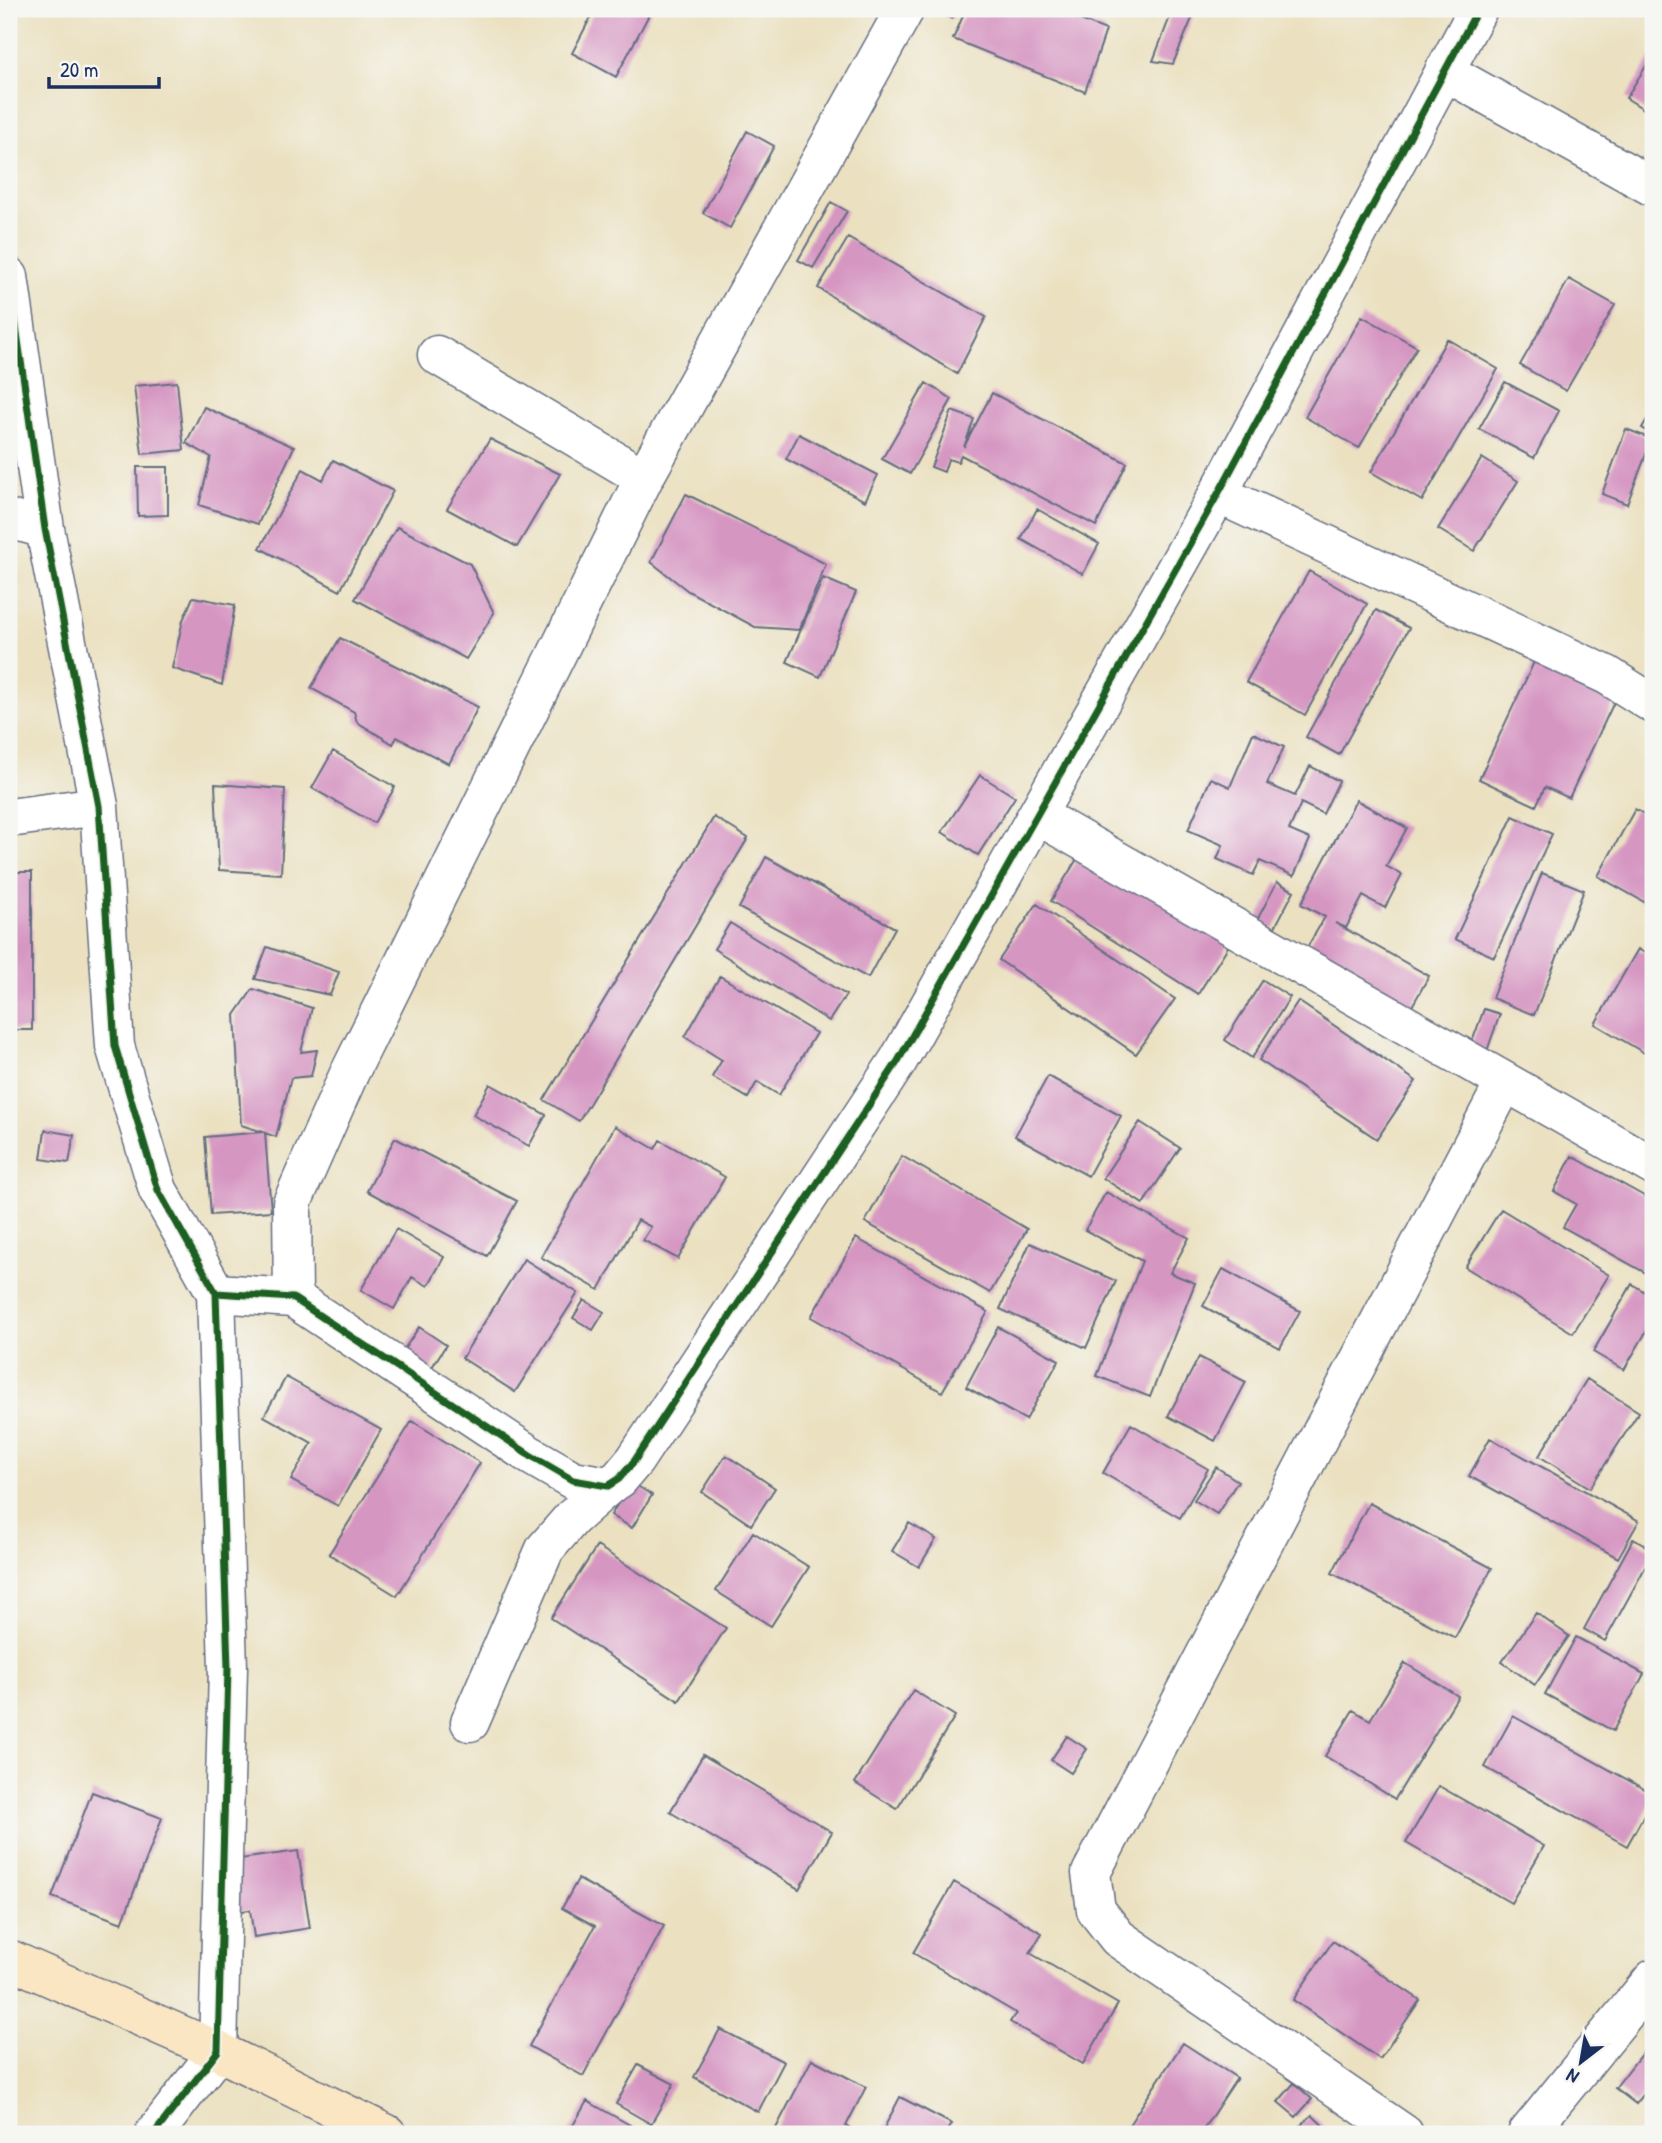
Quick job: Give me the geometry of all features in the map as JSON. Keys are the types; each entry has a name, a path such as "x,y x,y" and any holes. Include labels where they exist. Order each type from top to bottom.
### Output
{"main road":[{"path":"9,1959 218,2050 387,2134"}],"street":[{"path":"293,1298 292,1203 348,1076 644,478 905,9"},
{"path":"470,1722 545,1549 572,1518 618,1479 642,1448 891,1073 1218,494 1478,9"},
{"path":"1444,71 1653,187"},
{"path":"9,277 27,524 99,806 115,1046 158,1190 216,1293 228,1668 218,2050 154,2134"},
{"path":"437,355 644,478"},
{"path":"1218,494 1607,675 1653,704"},
{"path":"9,818 99,806"},
{"path":"1037,815 1653,1166"},
{"path":"1404,2134 1118,1938 1096,1910 1091,1873 1505,1082"},
{"path":"216,1293 293,1298 562,1474 573,1480 608,1486"},
{"path":"1527,2134 1653,1979"}],"building":[{"path":"595,9 652,9 616,77 572,53"},
{"path":"931,9 956,9 952,19"},
{"path":"966,9 1053,9 1106,30 1085,92 953,39"},
{"path":"1173,9 1196,9 1173,64 1153,61"},
{"path":"1653,55 1653,115 1626,98"},
{"path":"747,131 774,146 730,228 703,213"},
{"path":"831,202 847,211 813,268 798,260"},
{"path":"848,238 986,317 957,374 818,288"},
{"path":"1569,279 1615,305 1566,391 1520,365"},
{"path":"1362,316 1417,347 1359,448 1305,417"},
{"path":"1447,339 1498,369 1422,501 1371,472"},
{"path":"177,382 184,450 142,454 134,386"},
{"path":"1505,382 1559,411 1534,458 1479,429"},
{"path":"926,383 952,399 910,474 882,459"},
{"path":"992,393 1127,463 1096,526 961,455 958,462 948,459 944,472 931,467 952,411 974,419 964,447"},
{"path":"204,407 294,447 258,524 199,505 211,457 186,443"},
{"path":"1653,409 1653,435 1642,428"},
{"path":"1626,429 1652,439 1627,504 1602,494"},
{"path":"799,434 878,475 865,501 786,459"},
{"path":"490,439 560,474 517,547 447,509"},
{"path":"1482,458 1518,481 1474,551 1438,529"},
{"path":"333,460 393,491 340,591 260,548 303,469 323,480"},
{"path":"137,467 168,467 168,515 138,516"},
{"path":"686,494 826,564 799,630 755,627 688,591 651,562"},
{"path":"1037,509 1099,544 1083,574 1021,539"},
{"path":"397,527 470,564 494,613 466,659 355,599"},
{"path":"1309,571 1367,604 1305,715 1246,682"},
{"path":"823,578 856,592 820,677 787,662"},
{"path":"193,597 235,605 222,685 172,668 183,620"},
{"path":"1376,610 1409,628 1339,755 1306,737"},
{"path":"340,638 478,707 449,764 397,737 393,744 357,722 354,712 311,688"},
{"path":"1534,662 1615,700 1569,798 1545,787 1536,806 1479,779"},
{"path":"1253,733 1284,747 1267,784 1295,796 1310,766 1339,781 1323,814 1301,803 1289,830 1310,839 1294,876 1260,861 1253,875 1217,859 1223,845 1188,830 1211,778 1230,787"},
{"path":"333,751 395,787 374,823 312,788"},
{"path":"980,775 1015,797 978,855 942,832"},
{"path":"215,784 285,789 281,874 219,870"},
{"path":"1356,800 1407,828 1386,866 1402,875 1385,908 1363,896 1346,928 1335,923 1429,976 1410,1010 1305,951 1325,917 1301,904"},
{"path":"1635,809 1653,819 1653,907 1598,876"},
{"path":"1513,816 1552,834 1494,957 1455,939"},
{"path":"714,817 748,838 579,1121 544,1100"},
{"path":"1082,851 1229,945 1198,994 1051,901"},
{"path":"766,857 895,928 868,978 739,908"},
{"path":"9,872 32,872 32,1030 9,1030"},
{"path":"1542,873 1584,890 1534,1015 1492,998"},
{"path":"1277,882 1294,891 1274,929 1257,920"},
{"path":"1037,904 1175,999 1136,1054 999,960"},
{"path":"730,923 846,995 829,1021 714,949"},
{"path":"267,947 339,972 330,995 255,979"},
{"path":"1638,949 1653,958 1653,1058 1595,1024"},
{"path":"720,976 816,1033 779,1095 757,1082 748,1098 712,1077 722,1060 685,1037"},
{"path":"1263,980 1290,997 1252,1058 1225,1040"},
{"path":"253,989 312,1008 301,1052 317,1050 311,1076 291,1078 276,1137 265,1133 271,1211 211,1215 205,1137 263,1132 241,1125 235,1015"},
{"path":"1298,1001 1416,1081 1377,1139 1259,1060"},
{"path":"1484,1009 1500,1014 1487,1051 1471,1045"},
{"path":"1048,1076 1121,1116 1088,1176 1015,1136"},
{"path":"490,1084 546,1115 529,1146 473,1115"},
{"path":"1140,1122 1180,1148 1143,1204 1103,1178"},
{"path":"615,1126 655,1149 660,1140 725,1177 678,1259 643,1240 651,1227 638,1220 599,1290 541,1257"},
{"path":"45,1130 74,1135 69,1163 41,1159"},
{"path":"395,1138 517,1201 487,1256 367,1191"},
{"path":"902,1156 1027,1229 990,1293 865,1222"},
{"path":"1572,1156 1653,1201 1653,1259 1646,1273 1563,1227 1576,1204 1554,1191"},
{"path":"1106,1192 1189,1238 1170,1273 1195,1283 1150,1397 1097,1376 1142,1261 1085,1230"},
{"path":"1501,1209 1609,1275 1573,1333 1465,1267"},
{"path":"396,1229 444,1257 428,1286 412,1277 394,1309 361,1290"},
{"path":"856,1238 988,1312 942,1392 811,1317"},
{"path":"1030,1243 1116,1281 1086,1348 1000,1309"},
{"path":"524,1259 578,1293 515,1392 462,1358"},
{"path":"1223,1269 1300,1311 1280,1348 1203,1306"},
{"path":"1632,1284 1653,1297 1653,1320 1624,1370 1593,1352"},
{"path":"584,1300 604,1312 593,1330 573,1318"},
{"path":"419,1327 446,1345 427,1375 399,1357"},
{"path":"998,1327 1059,1360 1026,1420 966,1387"},
{"path":"1199,1357 1246,1382 1215,1441 1168,1416"},
{"path":"286,1377 381,1430 338,1506 291,1480 312,1443 264,1416"},
{"path":"1587,1379 1639,1412 1590,1488 1539,1456"},
{"path":"412,1421 480,1463 397,1596 329,1554"},
{"path":"1131,1424 1208,1469 1180,1518 1103,1473"},
{"path":"1490,1438 1639,1521 1618,1558 1469,1476"},
{"path":"726,1455 775,1488 751,1525 702,1492"},
{"path":"1216,1467 1238,1481 1217,1514 1194,1500"},
{"path":"631,1482 652,1495 632,1528 611,1515"},
{"path":"1369,1503 1492,1568 1455,1638 1332,1573"},
{"path":"909,1523 936,1539 919,1567 892,1551"},
{"path":"753,1532 809,1567 771,1626 716,1591"},
{"path":"1633,1539 1653,1550 1653,1553 1605,1641 1584,1629"},
{"path":"597,1546 726,1628 679,1701 551,1618"},
{"path":"1536,1613 1569,1636 1535,1685 1502,1662"},
{"path":"1576,1637 1644,1674 1613,1731 1545,1694"},
{"path":"1405,1663 1458,1696 1395,1799 1325,1756 1353,1710 1370,1720"},
{"path":"913,1690 955,1716 897,1809 855,1783"},
{"path":"1513,1716 1653,1794 1653,1799 1627,1846 1485,1767"},
{"path":"1067,1736 1087,1749 1071,1773 1051,1760"},
{"path":"703,1755 832,1832 799,1889 670,1812"},
{"path":"1439,1786 1544,1846 1511,1903 1406,1843"},
{"path":"92,1792 162,1818 122,1923 52,1897"},
{"path":"298,1851 310,1928 254,1937 250,1910 233,1912 225,1861"},
{"path":"578,1879 664,1926 583,2076 529,2046 595,1926 562,1908"},
{"path":"954,1882 1042,1933 1030,1953 1118,2004 1083,2064 1010,2022 1016,2013 913,1953"},
{"path":"1333,1941 1420,2000 1380,2059 1293,2000"},
{"path":"720,2029 784,2062 758,2112 694,2077"},
{"path":"1653,2039 1653,2083 1636,2104 1615,2088"},
{"path":"1183,2043 1237,2078 1200,2134 1123,2134"},
{"path":"812,2059 866,2087 846,2126 863,2134 773,2134"},
{"path":"638,2065 674,2084 651,2124 616,2104"},
{"path":"1294,2083 1312,2099 1296,2117 1278,2102"},
{"path":"900,2097 952,2124 946,2134 881,2134"},
{"path":"587,2101 646,2134 568,2134"},
{"path":"1312,2115 1332,2134 1293,2133"}],"cycle path":[{"path":"216,1293 293,1298 530,1455 573,1480 608,1486 619,1479 635,1460 898,1061 1218,494 1478,9"},
{"path":"9,277 45,529 99,806 115,1046 158,1190 216,1293 228,1668 218,2051 154,2134"}]}
